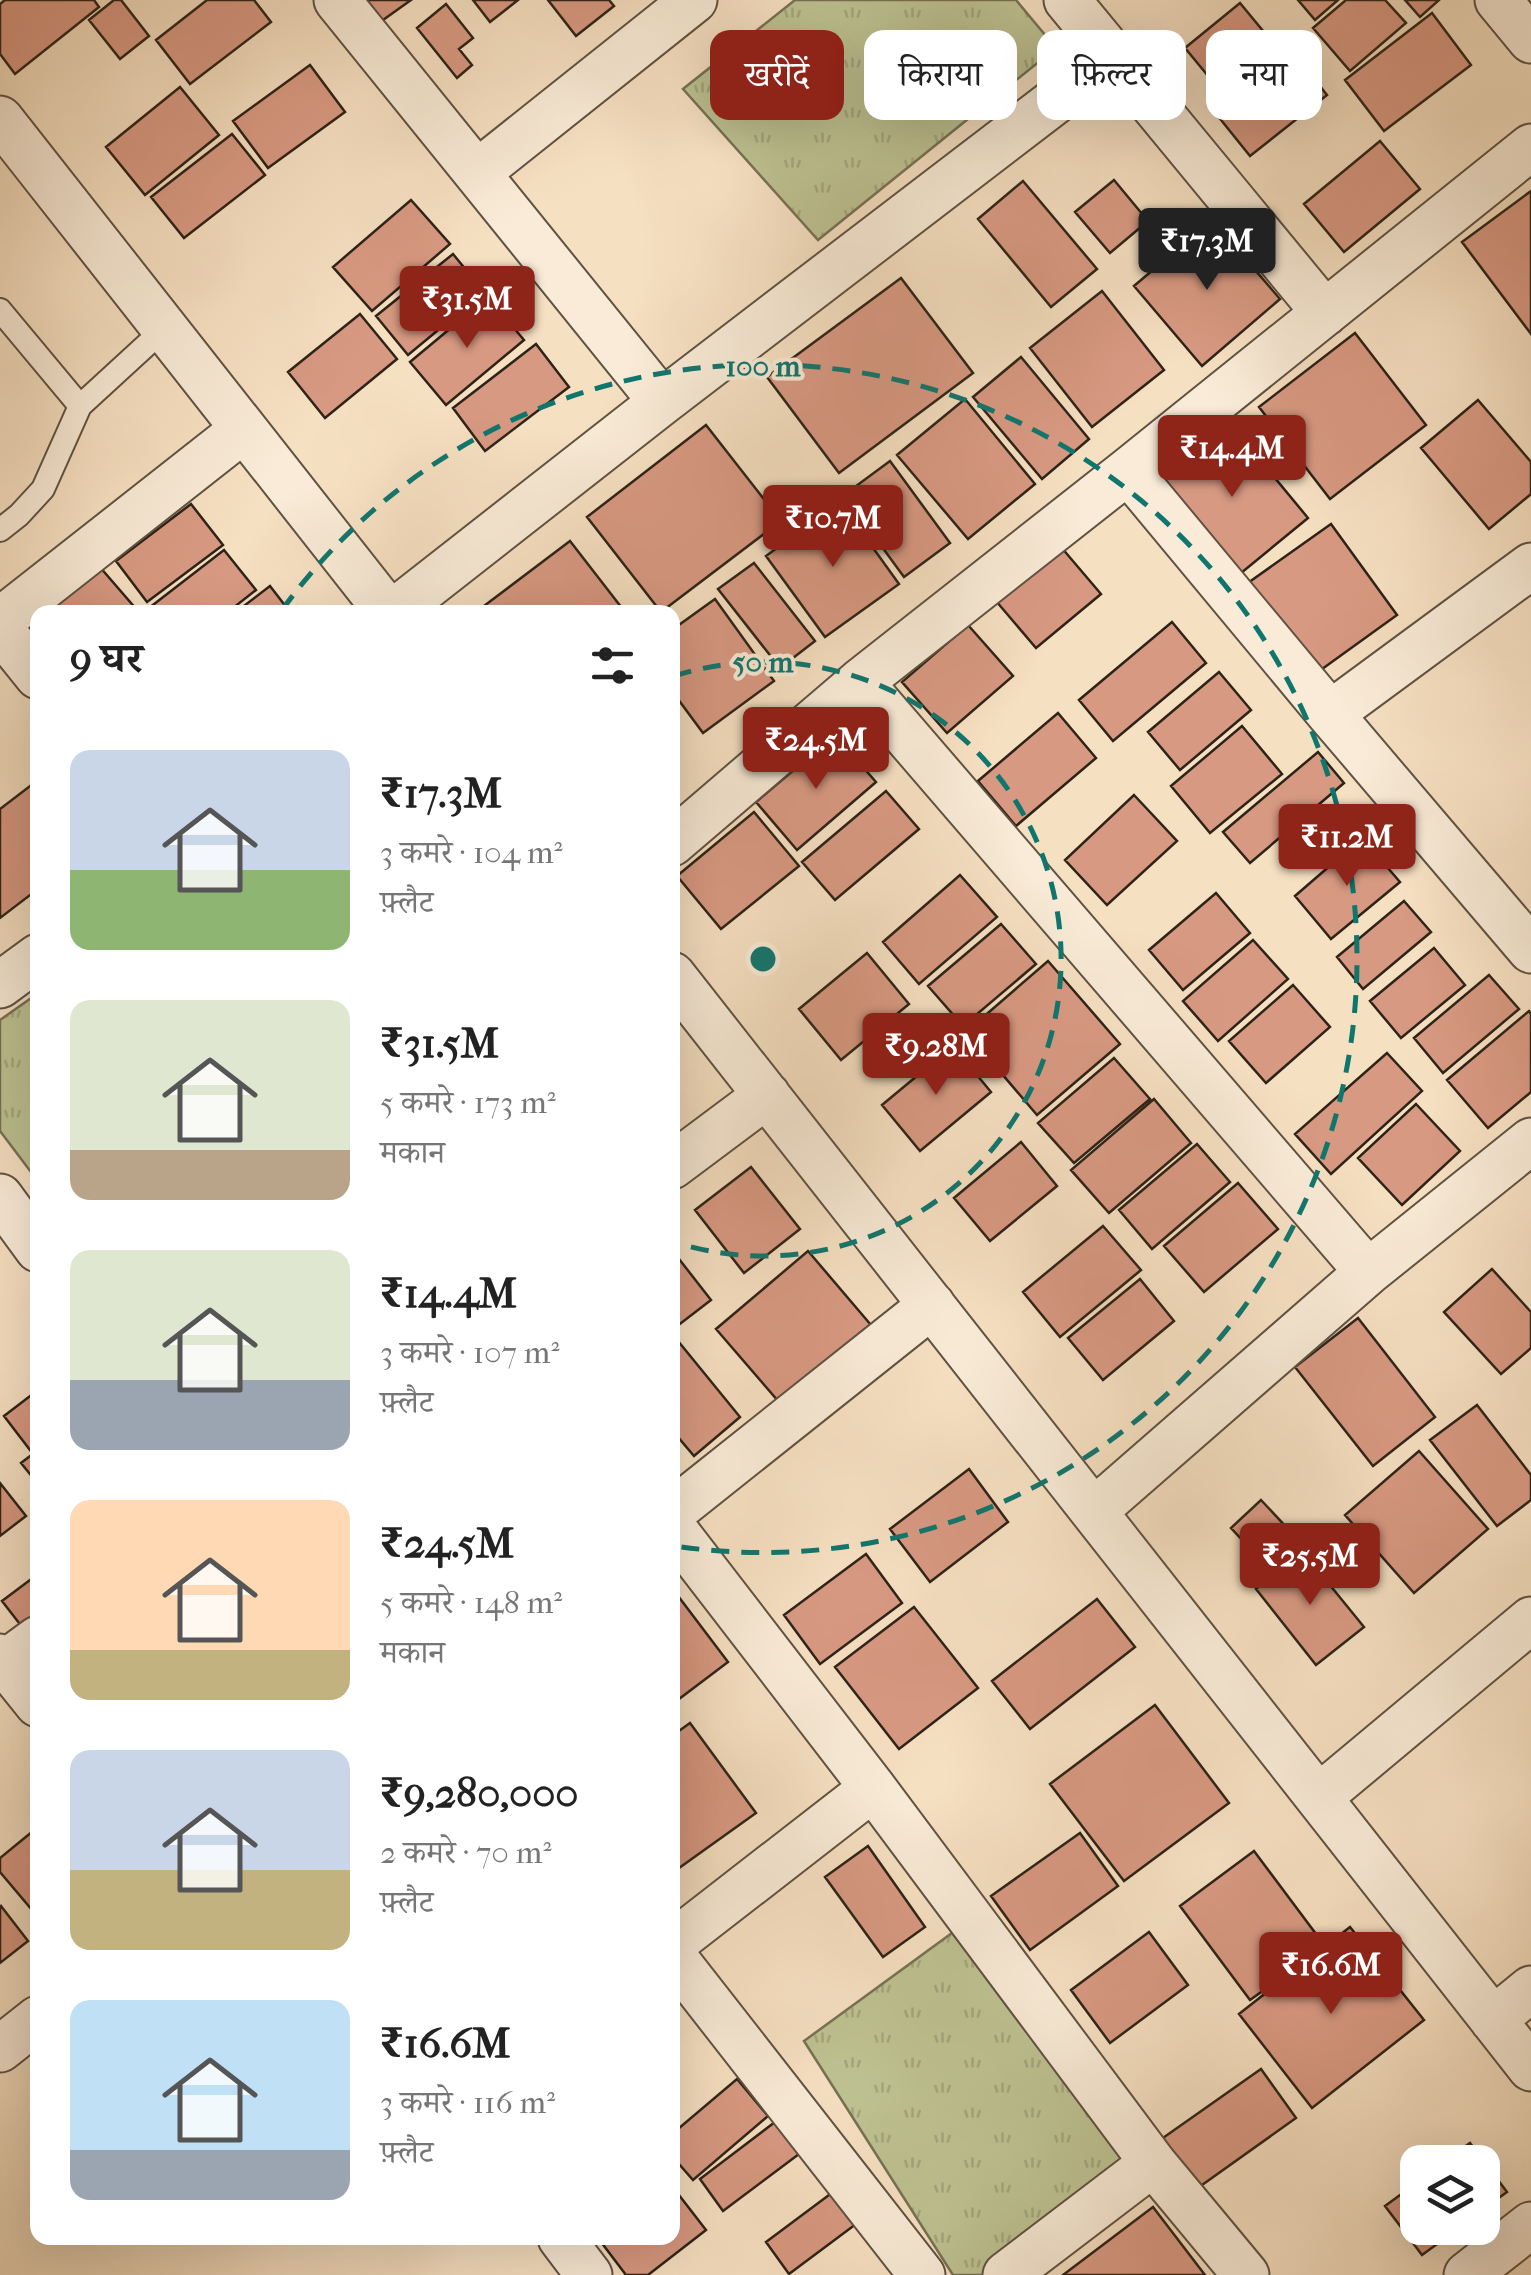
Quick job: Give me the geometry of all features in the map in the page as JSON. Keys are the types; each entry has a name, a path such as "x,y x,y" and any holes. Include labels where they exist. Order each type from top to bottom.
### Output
{"street":[{"path":"337,0 662,402"},
{"path":"477,173 694,0"},
{"path":"1067,0 1092,30"},
{"path":"1498,0 1531,40"},
{"path":"400,605 1037,115"},
{"path":"0,118 385,605"},
{"path":"1167,120 1325,313"},
{"path":"680,835 860,682 1531,147"},
{"path":"30,665 0,625 244,429"},
{"path":"1128,471 1531,950"},
{"path":"1330,714 1531,566"},
{"path":"860,682 1368,1272"},
{"path":"0,985 30,962"},
{"path":"680,985 1531,2068"},
{"path":"680,1160 767,1095"},
{"path":"1094,1511 1368,1272 1531,1140"},
{"path":"0,1197 30,1238"},
{"path":"680,1506 932,1305"},
{"path":"680,1537 1153,2163 1246,2275"},
{"path":"1319,1797 1531,1620"},
{"path":"11,1656 30,1690"},
{"path":"680,1938 872,1788"},
{"path":"680,1965 922,2275"},
{"path":"1493,2020 1531,1989"},
{"path":"0,2049 30,2025"},
{"path":"1006,2275 1153,2163"},
{"path":"1466,2275 1531,2225"}],"lane":[{"path":"0,310 80,406"},
{"path":"0,530 42,489 80,406 165,328"}],"green space":[{"path":"795,0 1016,0 1041,30 1037,30 1037,63 1017,79 1017,30 864,30 864,120 967,120 818,240 711,120 844,120 844,30 757,30"},
{"path":"710,68 710,119 683,89"},
{"path":"30,999 30,1171 0,1131 0,1020"},
{"path":"952,1933 1135,2158 1096,2192 982,2275 953,2275 804,2041"}],"building":[{"path":"5,0 94,0 99,7 15,74 0,54 0,4"},
{"path":"114,0 121,0 149,36 120,59 89,20"},
{"path":"207,0 254,0 271,22 190,84 156,40"},
{"path":"347,0 411,0 369,30"},
{"path":"473,0 518,0 490,22"},
{"path":"548,0 609,0 614,6 576,36"},
{"path":"1298,0 1338,0 1315,20"},
{"path":"1346,0 1385,0 1406,23 1350,71 1322,38 1322,30 1313,28"},
{"path":"1405,0 1439,0 1420,17"},
{"path":"1240,3 1262,30 1207,30"},
{"path":"446,4 473,38 459,49 472,65 457,78 417,28"},
{"path":"1432,13 1471,65 1384,131 1345,80"},
{"path":"1206,31 1206,73 1186,49"},
{"path":"310,65 345,112 268,168 233,121"},
{"path":"180,87 219,135 145,195 106,147"},
{"path":"1221,120 1295,120 1250,156"},
{"path":"232,134 265,175 184,238 151,197"},
{"path":"1380,141 1420,189 1344,252 1304,204"},
{"path":"1114,180 1148,221 1110,253 1075,212"},
{"path":"1023,181 1097,269 1051,307 978,219"},
{"path":"1531,191 1531,334 1462,242"},
{"path":"411,200 450,244 372,311 333,267"},
{"path":"1212,220 1280,299 1202,366 1134,286"},
{"path":"453,254 484,292 408,355 376,316"},
{"path":"901,278 973,373 839,473 767,377"},
{"path":"1102,291 1164,370 1092,427 1030,348"},
{"path":"488,297 524,340 446,405 410,362"},
{"path":"360,314 397,359 325,418 288,372"},
{"path":"1355,333 1426,425 1330,499 1259,407"},
{"path":"536,344 569,387 485,451 453,408"},
{"path":"1021,357 1089,439 1042,479 973,397"},
{"path":"965,399 1035,484 968,539 897,455"},
{"path":"1478,400 1531,462 1531,494 1489,529 1421,448"},
{"path":"1228,421 1308,518 1235,578 1155,481"},
{"path":"706,425 781,521 670,605 656,605 587,517"},
{"path":"890,461 950,543 904,577 844,495"},
{"path":"840,502 899,584 825,637 766,556"},
{"path":"191,504 223,545 147,602 116,561"},
{"path":"1331,524 1397,615 1311,677 1245,585"},
{"path":"570,541 620,605 485,605"},
{"path":"1061,547 1101,594 1036,648 996,601"},
{"path":"224,550 256,590 237,605 153,605"},
{"path":"754,563 815,641 780,668 718,589"},
{"path":"99,566 133,605 52,605"},
{"path":"270,586 285,605 245,605"},
{"path":"715,599 774,681 703,733 680,702 680,624"},
{"path":"1172,622 1206,663 1113,741 1079,700"},
{"path":"968,625 1013,676 947,733 902,682"},
{"path":"1219,672 1251,710 1180,770 1148,732"},
{"path":"1058,713 1096,758 1016,826 978,781"},
{"path":"1242,726 1282,774 1210,833 1171,786"},
{"path":"835,735 876,782 797,850 756,802"},
{"path":"1318,752 1344,783 1250,863 1223,832"},
{"path":"30,786 30,895 0,918 0,809"},
{"path":"886,791 919,829 835,900 802,862"},
{"path":"1134,795 1177,841 1107,905 1065,860"},
{"path":"754,812 799,866 721,929 680,880 680,874"},
{"path":"1362,838 1400,882 1331,939 1295,896"},
{"path":"960,875 997,917 919,984 883,942"},
{"path":"1216,893 1250,933 1183,990 1149,950"},
{"path":"1404,901 1431,932 1363,989 1337,957"},
{"path":"1001,924 1036,964 963,1026 928,986"},
{"path":"1253,940 1288,979 1218,1041 1183,1001"},
{"path":"1434,948 1465,985 1401,1038 1370,1001"},
{"path":"867,953 909,1004 841,1060 799,1009"},
{"path":"1048,961 1120,1044 1037,1115 966,1032"},
{"path":"1489,975 1519,1009 1443,1073 1414,1038"},
{"path":"1293,985 1330,1027 1266,1083 1229,1041"},
{"path":"1529,1011 1531,1092 1488,1128 1447,1080"},
{"path":"953,1046 991,1092 920,1151 882,1105"},
{"path":"1387,1053 1422,1091 1331,1174 1295,1134"},
{"path":"1114,1058 1150,1099 1074,1163 1038,1123"},
{"path":"1154,1099 1191,1143 1109,1213 1071,1170"},
{"path":"1416,1104 1460,1151 1402,1205 1358,1158"},
{"path":"1021,1142 1057,1186 990,1241 954,1198"},
{"path":"1197,1144 1230,1182 1152,1249 1119,1210"},
{"path":"751,1167 800,1229 744,1273 695,1210"},
{"path":"1238,1183 1278,1229 1204,1292 1164,1246"},
{"path":"1103,1226 1141,1270 1060,1337 1023,1292"},
{"path":"808,1251 871,1325 779,1402 716,1329"},
{"path":"680,1260 711,1300 680,1324"},
{"path":"1492,1269 1531,1312 1531,1348 1501,1374 1444,1312"},
{"path":"1140,1279 1174,1321 1103,1380 1068,1338"},
{"path":"1358,1318 1435,1417 1373,1466 1295,1367"},
{"path":"680,1343 740,1417 694,1456 680,1439"},
{"path":"30,1396 30,1450 4,1416"},
{"path":"1477,1405 1531,1475 1531,1500 1497,1526 1430,1440"},
{"path":"1419,1451 1488,1529 1414,1593 1345,1515"},
{"path":"30,1456 30,1474 21,1463"},
{"path":"969,1469 1008,1522 930,1582 890,1529"},
{"path":"0,1483 26,1516 0,1536"},
{"path":"1261,1500 1290,1531 1259,1558 1231,1528"},
{"path":"1303,1552 1364,1627 1316,1665 1256,1589"},
{"path":"866,1554 902,1603 820,1664 784,1615"},
{"path":"30,1580 30,1637 2,1601"},
{"path":"680,1599 728,1662 680,1698"},
{"path":"1097,1599 1135,1647 1030,1729 992,1681"},
{"path":"914,1607 978,1688 899,1749 835,1667"},
{"path":"1155,1705 1229,1803 1124,1881 1050,1784"},
{"path":"690,1723 756,1813 680,1867 680,1730"},
{"path":"1080,1833 1118,1886 1030,1950 991,1896"},
{"path":"30,1834 30,1908 0,1872 0,1858"},
{"path":"868,1846 925,1927 883,1957 825,1877"},
{"path":"1254,1851 1325,1946 1250,2000 1180,1906"},
{"path":"0,1907 28,1941 0,1963"},
{"path":"1350,1927 1424,2020 1312,2108 1239,2014"},
{"path":"1149,1932 1188,1985 1110,2043 1071,1990"},
{"path":"1261,2069 1296,2118 1195,2190 1160,2140"},
{"path":"737,2079 768,2116 693,2180 680,2165 680,2127"},
{"path":"775,2122 799,2154 723,2211 700,2179"},
{"path":"833,2192 856,2224 789,2274 766,2242"},
{"path":"1400,2195 1400,2226 1385,2206"},
{"path":"680,2196 706,2230 648,2275 626,2275 603,2245 680,2245"},
{"path":"1153,2207 1205,2275 1063,2275"},
{"path":"1414,2245 1436,2245 1422,2255"}]}
